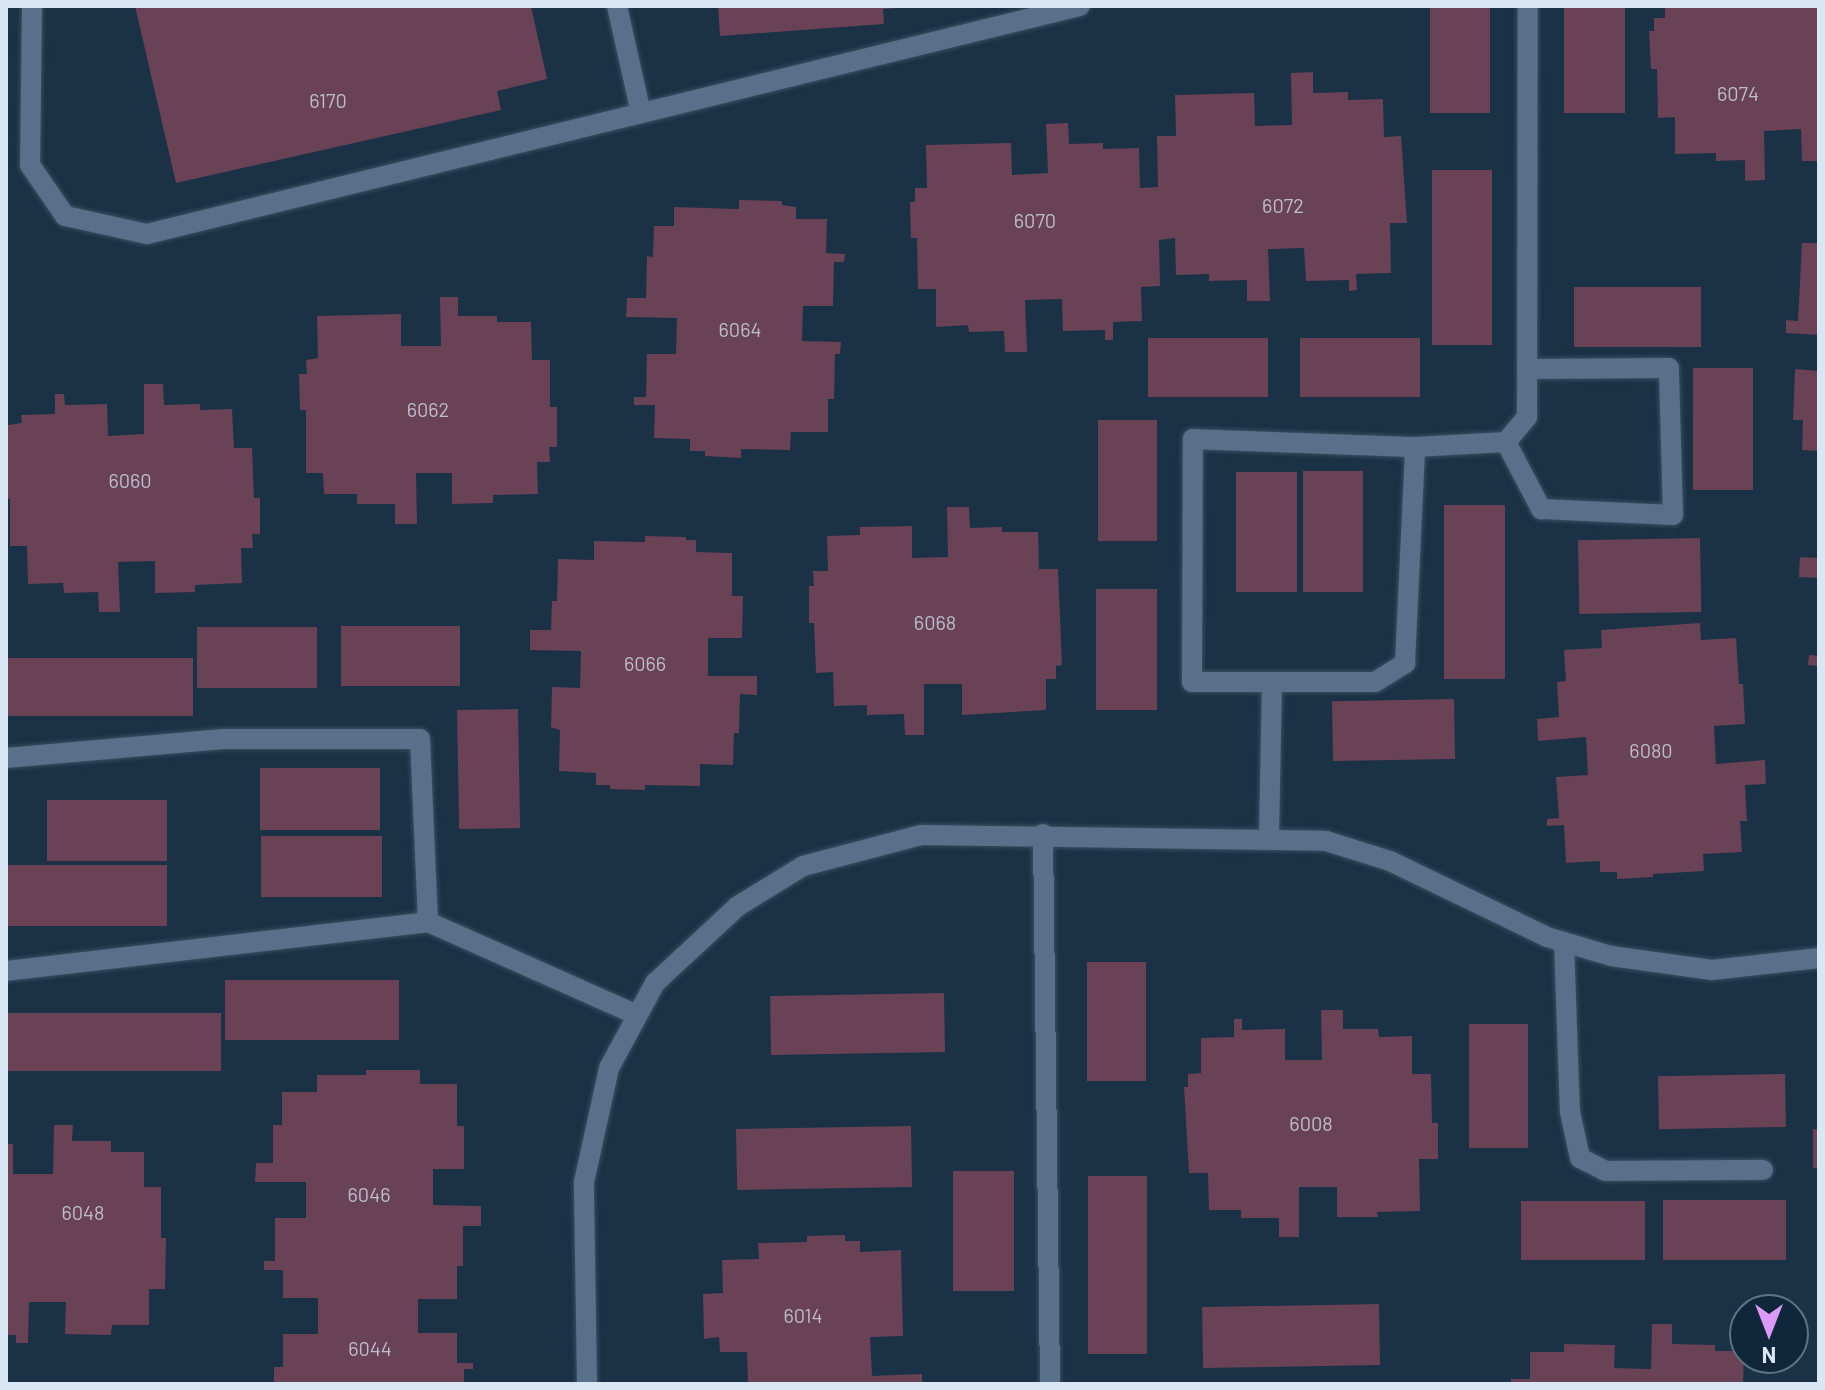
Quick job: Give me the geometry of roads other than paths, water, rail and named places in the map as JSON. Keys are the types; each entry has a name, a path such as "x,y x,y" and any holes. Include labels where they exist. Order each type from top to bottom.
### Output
{"lane":[{"path":"32,6 30,165 65,216 147,234 1080,6"},
{"path":"617,6 641,113"},
{"path":"1415,447 1405,663 1375,682 1192,682 1193,439 1415,447 1506,442 1527,417 1528,6"},
{"path":"1506,442 1541,509 1673,515 1669,368 1527,369"},
{"path":"1269,837 1272,682"},
{"path":"6,758 223,739 420,739 428,922"},
{"path":"1043,834 1050,1384"},
{"path":"587,1384 584,1182 609,1068 655,983 738,906 803,866 921,835 1269,837 1326,841 1390,861 1564,942 1611,956 1712,970 1819,958"},
{"path":"6,971 428,922 637,1015"},
{"path":"1564,942 1570,1112 1580,1158 1605,1171 1763,1170"}]}
